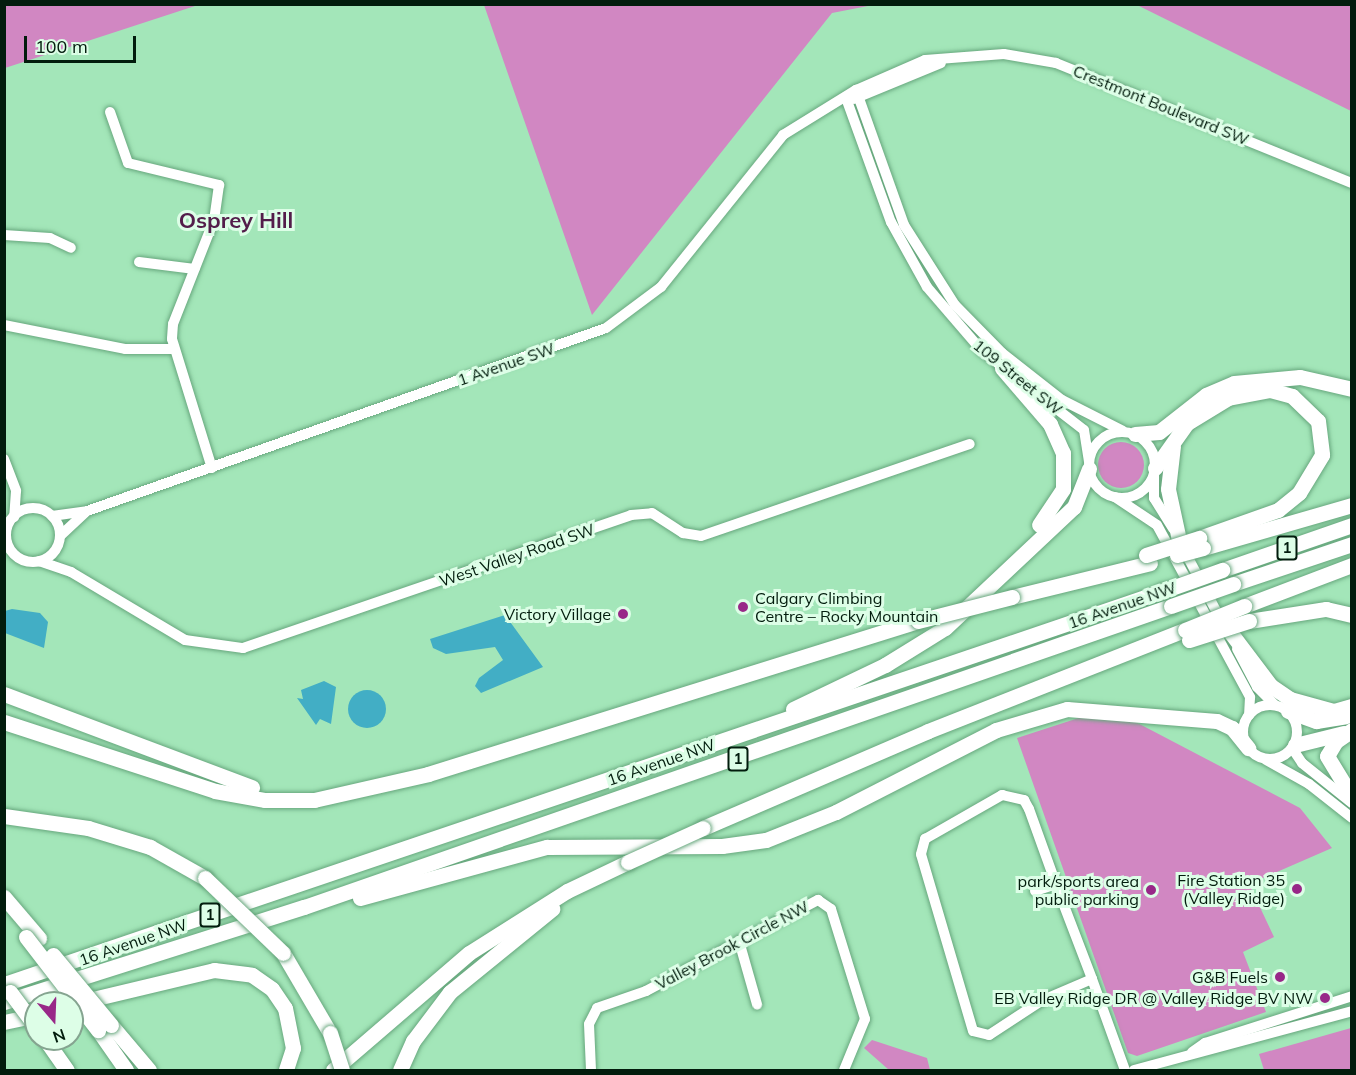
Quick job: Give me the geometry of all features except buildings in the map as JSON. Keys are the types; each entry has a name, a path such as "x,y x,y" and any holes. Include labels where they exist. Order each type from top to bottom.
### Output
{"highway":[{"path":"1002,368 1050,424 1065,463 1059,499 1015,561"},
{"path":"1129,433 1159,432 1206,395 1234,383 1300,377 1352,388"},
{"path":"1155,471 1187,423 1228,398 1270,390 1306,406 1322,437 1315,473 1299,493 1278,510 1201,543"},
{"path":"1179,540 1167,473 1172,450 1187,423"},
{"path":"745,733 936,635 1074,507 1089,466"},
{"path":"4,722 215,790 265,800 351,794 918,621 1077,580 1201,543 1352,505"},
{"name":"16 Avenue NW","path":"6,990 1352,525"},
{"name":"16 Avenue NW","path":"6,990 304,907 1352,544"},
{"path":"333,1071 469,953 567,891 703,828 928,731 1078,673 1247,614 1352,565"},
{"path":"1247,614 1326,609 1352,615"},
{"path":"1221,620 1271,686 1290,699 1334,711 1352,706"},
{"path":"4,694 240,786 351,794"},
{"path":"1281,708 1316,721 1352,713"},
{"path":"304,907 332,906 547,848 722,846 766,840 826,817 996,730 1067,710 1217,721 1232,728 1248,748"},
{"path":"1294,747 1351,731"},
{"path":"1351,731 1329,748 1327,756 1352,797"},
{"path":"4,816 88,828 140,844 205,878 283,953 330,1033 342,1071"},
{"path":"400,1071 430,1016 481,964 565,900 628,862"},
{"path":"4,897 59,979 149,1071"},
{"path":"4,912 32,937 104,1027 126,1071"},
{"path":"84,1002 214,970 252,975 272,989 285,1008 293,1048 286,1071"},
{"path":"6,990 24,1012"},
{"path":"4,1022 24,1018"},
{"path":"53,1051 67,1071"}],"street":[{"name":"Crestmont Boulevard SW","path":"858,95 965,57 1020,55 1056,63 1352,183"},
{"path":"846,98 858,95"},
{"name":"109 Street SW","path":"858,95 904,225 955,305 1002,353 1062,400 1129,433"},
{"name":"109 Street SW","path":"846,98 906,253 954,322 1002,368 1084,430 1089,466"},
{"name":"1 Avenue SW","path":"52,516 87,511 619,321 661,287 773,145 802,120 846,98"},
{"path":"110,112 128,163 219,185 214,220 173,324 173,349 212,468"},
{"path":"4,235 50,238 71,248"},
{"path":"140,262 195,269"},
{"path":"4,325 125,349 173,349"},
{"path":"1352,803 1302,763 1294,747 1297,726 1257,687 1179,540 1157,504 1155,471 1149,445 1129,433 1100,440 1089,466 1095,485 1157,525 1250,697 1249,715 1243,728 1248,748 1260,758 1309,784 1352,818"},
{"name":"West Valley Road SW","path":"39,561 71,572 185,640 243,648 631,515 652,513 683,533 700,536 970,444"},
{"path":"4,459 16,491 33,508 52,516 60,538 58,552 71,572"},
{"path":"1115,497 1139,493 1155,471"},
{"path":"16,491 14,517 6,538 21,558"},
{"path":"14,517 33,508"},
{"name":"1 Avenue SW","path":"60,538 87,511"},
{"path":"4,558 39,561 60,538"},
{"path":"1249,715 1281,708"},
{"path":"1260,758 1281,757 1294,747"},
{"path":"1092,980 1041,1000 989,1035 973,1031 921,845 927,837 999,797 1016,795 1029,809 1056,884 1092,980 1125,1071"},
{"path":"1035,891 1056,884"},
{"name":"Valley Brook Circle NW","path":"591,1071 590,1024 597,1008 646,991 810,901 829,904 866,1026 844,1071"},
{"path":"739,940 757,1004"},
{"path":"1192,1053 1205,1043 1352,996"},
{"path":"1134,1071 1192,1053 1213,1053 1352,1011"}],"shaded area":[{"path":"5,4 198,5 5,68"},
{"path":"484,4 873,5 832,13 592,315"},
{"path":"1137,5 1351,5 1351,111"},
{"path":"1121,442 1137,449 1144,465 1137,481 1121,488 1105,481 1098,465 1105,449"},
{"path":"1097,712 1128,718 1300,808 1332,848 1249,884 1274,937 1243,952 1266,1012 1137,1056 1128,1053 1017,738"},
{"path":"1351,1028 1351,1070 1264,1070 1259,1054"},
{"path":"872,1040 927,1058 930,1070 889,1070 864,1048"}],"water":[{"path":"12,609 40,613 48,622 44,648 5,633 5,611"},
{"path":"505,615 543,667 481,693 475,686 479,678 503,660 495,647 446,654 433,648 430,639"},
{"path":"324,681 336,687 331,724 320,719 316,725 297,698 303,699 301,690"},
{"path":"367,690 380,696 386,709 380,722 367,728 354,722 348,709 354,696"}],"place":[{"name":"Calgary Climbing Centre – Rocky Mountain","path":"743,607"},
{"name":"Victory Village","path":"623,614"},
{"name":"Fire Station 35 (Valley Ridge)","path":"1297,889"},
{"name":"park/sports area public parking","path":"1151,890"},
{"name":"G&B Fuels","path":"1280,977"},
{"name":"EB Valley Ridge DR @ Valley Ridge BV NW","path":"1325,998"}],"district":[{"name":"Osprey Hill","path":"236,221"}]}
